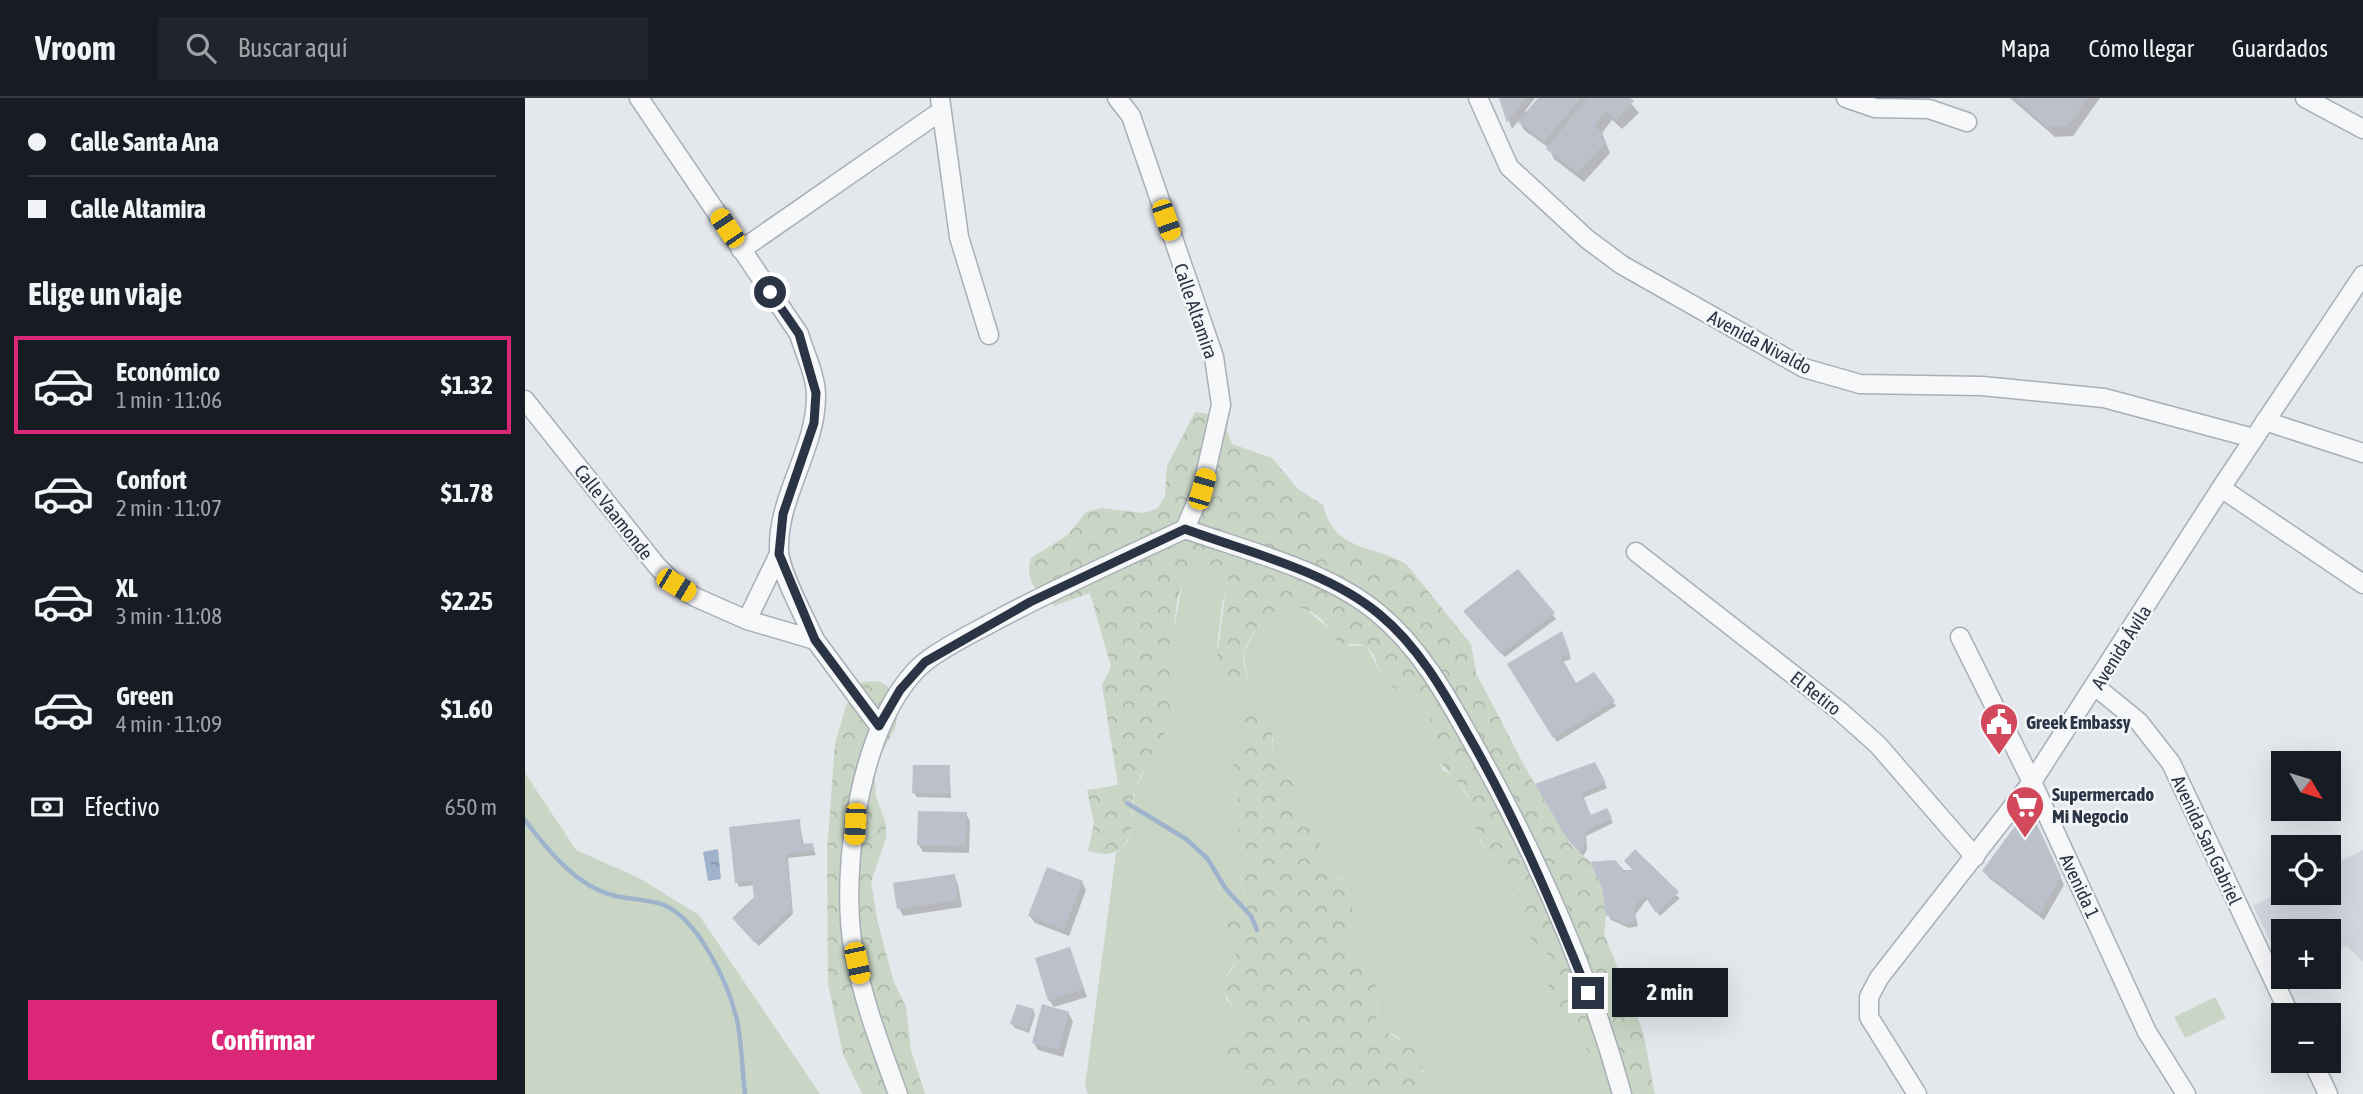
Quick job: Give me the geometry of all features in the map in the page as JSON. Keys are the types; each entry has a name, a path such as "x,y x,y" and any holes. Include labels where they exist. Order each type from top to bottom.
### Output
{"street":[{"path":"639,98 799,334 816,393 814,423 783,514 779,554 747,620"},
{"name":"Calle Altamira","path":"1117,98 1131,116 1215,369 1221,405 1202,489 1185,529"},
{"name":"Avenida Nivaldo","path":"1478,98 1509,167 1587,239 1622,265 1804,368 1860,384 1982,386 2103,398 2253,438"},
{"path":"1846,98 1875,108 1929,109 1967,122"},
{"path":"2305,98 2363,129"},
{"path":"741,250 940,105 959,237 989,335"},
{"name":"Avenida Ávila","path":"1917,1094 1875,1031 1867,1009 1878,978 2032,782 2096,687 2253,438 2363,275"},
{"name":"Calle Vaamonde","path":"525,400 657,566 676,585 747,620 815,640"},
{"path":"2265,421 2363,453"},
{"path":"2221,488 2363,584"},
{"path":"898,1094 865,1003 853,944 855,824 865,769 879,726 900,690 925,662 1030,602 1185,529 1320,578 1378,612 1415,650 1506,800 1588,993 1622,1094"},
{"name":"El Retiro","path":"1636,552 1841,712 1878,745 1975,857"},
{"path":"779,554 815,640 879,726"},
{"name":"Avenida 1","path":"1960,637 2032,782 2147,1032 2186,1094"},
{"name":"Avenida San Gabriel","path":"2096,687 2139,722 2171,763 2284,1003"},
{"path":"2318,1073 2328,1094"}],"shaded area":[{"path":"2363,850 2363,962 2347,946 2341,949 2341,919 2271,919 2271,943 2253,906 2271,897 2271,905 2341,905 2341,861"}],"green space":[{"path":"1195,412 1228,417 1227,431 1232,444 1272,458 1298,489 1323,505 1336,531 1345,539 1406,564 1471,644 1476,673 1525,767 1570,844 1590,862 1602,888 1606,915 1604,934 1643,1032 1655,1094 1622,1094 1604,1067 1565,1022 1548,984 1548,955 1529,936 1522,923 1517,884 1488,855 1476,830 1471,802 1465,791 1436,758 1432,744 1434,729 1423,703 1389,684 1368,648 1336,642 1319,617 1296,607 1272,613 1261,622 1243,655 1249,683 1240,691 1231,687 1220,676 1217,661 1229,579 1216,567 1198,567 1187,576 1180,591 1174,631 1173,708 1166,730 1135,790 1129,836 1122,847 1114,852 1104,854 1088,851 1094,823 1087,790 1118,785 1102,685 1111,667 1090,593 1054,606 1037,591 1031,580 1029,566 1031,558 1068,535 1086,512 1101,508 1144,513 1158,508 1165,496 1167,466"},
{"path":"1205,563 1220,568 1229,579 1222,605 1217,647 1249,683 1243,654 1257,627 1266,616 1279,608 1293,605 1307,610 1350,646 1365,646 1389,684 1423,703 1434,729 1432,744 1443,770 1455,778 1471,802 1481,843 1488,855 1517,884 1527,930 1548,955 1548,984 1558,1010 1573,1034 1604,1067 1622,1094 1418,1094 1423,1071 1398,1037 1385,1030 1376,1019 1377,992 1360,952 1333,944 1341,880 1320,861 1317,834 1300,812 1298,794 1290,771 1272,752 1273,738 1246,739 1238,787 1238,831 1249,858 1241,877 1245,897 1226,921 1225,935 1234,946 1237,961 1228,973 1226,999 1237,1009 1242,1023 1218,1060 1241,1077 1244,1091 1241,1094 1088,1094 1085,1086 1116,853 1126,844 1131,832 1135,790 1173,710 1173,634 1183,580 1192,569"},
{"path":"878,681 887,686 899,704 895,729 874,766 876,797 886,824 886,838 871,882 878,924 894,982 906,1007 911,1050 925,1094 862,1094 843,1054 828,984 827,852 835,744 846,706 862,682"},
{"path":"1248,712 1262,714 1272,724 1272,751 1290,771 1298,794 1300,812 1321,832 1320,861 1340,880 1349,895 1352,904 1350,922 1333,944 1360,952 1370,968 1375,984 1378,1001 1376,1019 1385,1030 1420,1054 1423,1084 1418,1094 1241,1094 1244,1091 1241,1077 1218,1060 1242,1023 1222,985 1237,961 1234,946 1225,935 1226,921 1245,897 1242,877 1249,858 1238,831 1238,787 1227,778 1246,739 1242,726"},
{"path":"525,773 576,850 639,878 699,915 820,1094 525,1094"},
{"path":"2215,997 2226,1018 2185,1038 2174,1017"}],"water":[{"path":"718,849 721,879 708,881 703,852"}],"building":[{"path":"1499,98 1525,98 1507,123"},
{"path":"1538,98 1581,98 1544,142 1518,122"},
{"path":"1587,98 1630,98 1634,101 1616,120 1606,111 1594,126 1604,134 1601,138 1606,142 1578,173 1546,149"},
{"path":"2014,98 2087,98 2068,126 2047,127"},
{"path":"1518,569 1555,613 1501,654 1463,611"},
{"path":"1562,631 1570,654 1561,657 1576,683 1594,672 1615,701 1553,738 1507,664"},
{"path":"1595,762 1606,783 1582,793 1591,815 1607,808 1612,818 1585,831 1585,844 1580,853 1567,839 1535,784"},
{"path":"913,765 950,765 949,794 912,793"},
{"name":"Supermercado Mi Negocio","path":"2029,807 2061,876 2040,914 1982,871"},
{"path":"918,811 967,812 965,846 917,845"},
{"path":"800,819 802,844 813,843 814,850 786,854 792,909 755,943 732,918 754,897 752,881 735,883 729,827"},
{"path":"1635,849 1679,892 1656,913 1644,895 1633,909 1637,921 1625,924 1606,915 1602,888 1590,862 1615,860 1624,870 1633,870 1624,861"},
{"path":"1047,867 1083,881 1064,929 1028,916"},
{"path":"955,874 958,900 897,909 893,883"},
{"path":"1070,947 1084,989 1048,1001 1035,958"},
{"path":"1017,1004 1034,1009 1027,1029 1010,1024"},
{"path":"1042,1004 1069,1012 1059,1050 1032,1043"}],"waterway":[{"path":"1127,803 1186,839 1207,858 1226,889 1251,916 1257,930"},
{"path":"525,820 552,854 586,883 612,895 664,905 689,924 711,955 733,1006 740,1038 745,1094"}],"place":[{"name":"Greek Embassy","path":"1999,756"},
{"name":"Supermercado Mi Negocio","path":"2025,839"}],"route":[{"path":"770,292 799,334 816,393 814,423 783,514 779,554 815,640 879,726 900,690 925,662 1030,602 1185,529 1320,578 1378,612 1415,650 1450,704 1506,800 1588,993"}]}
